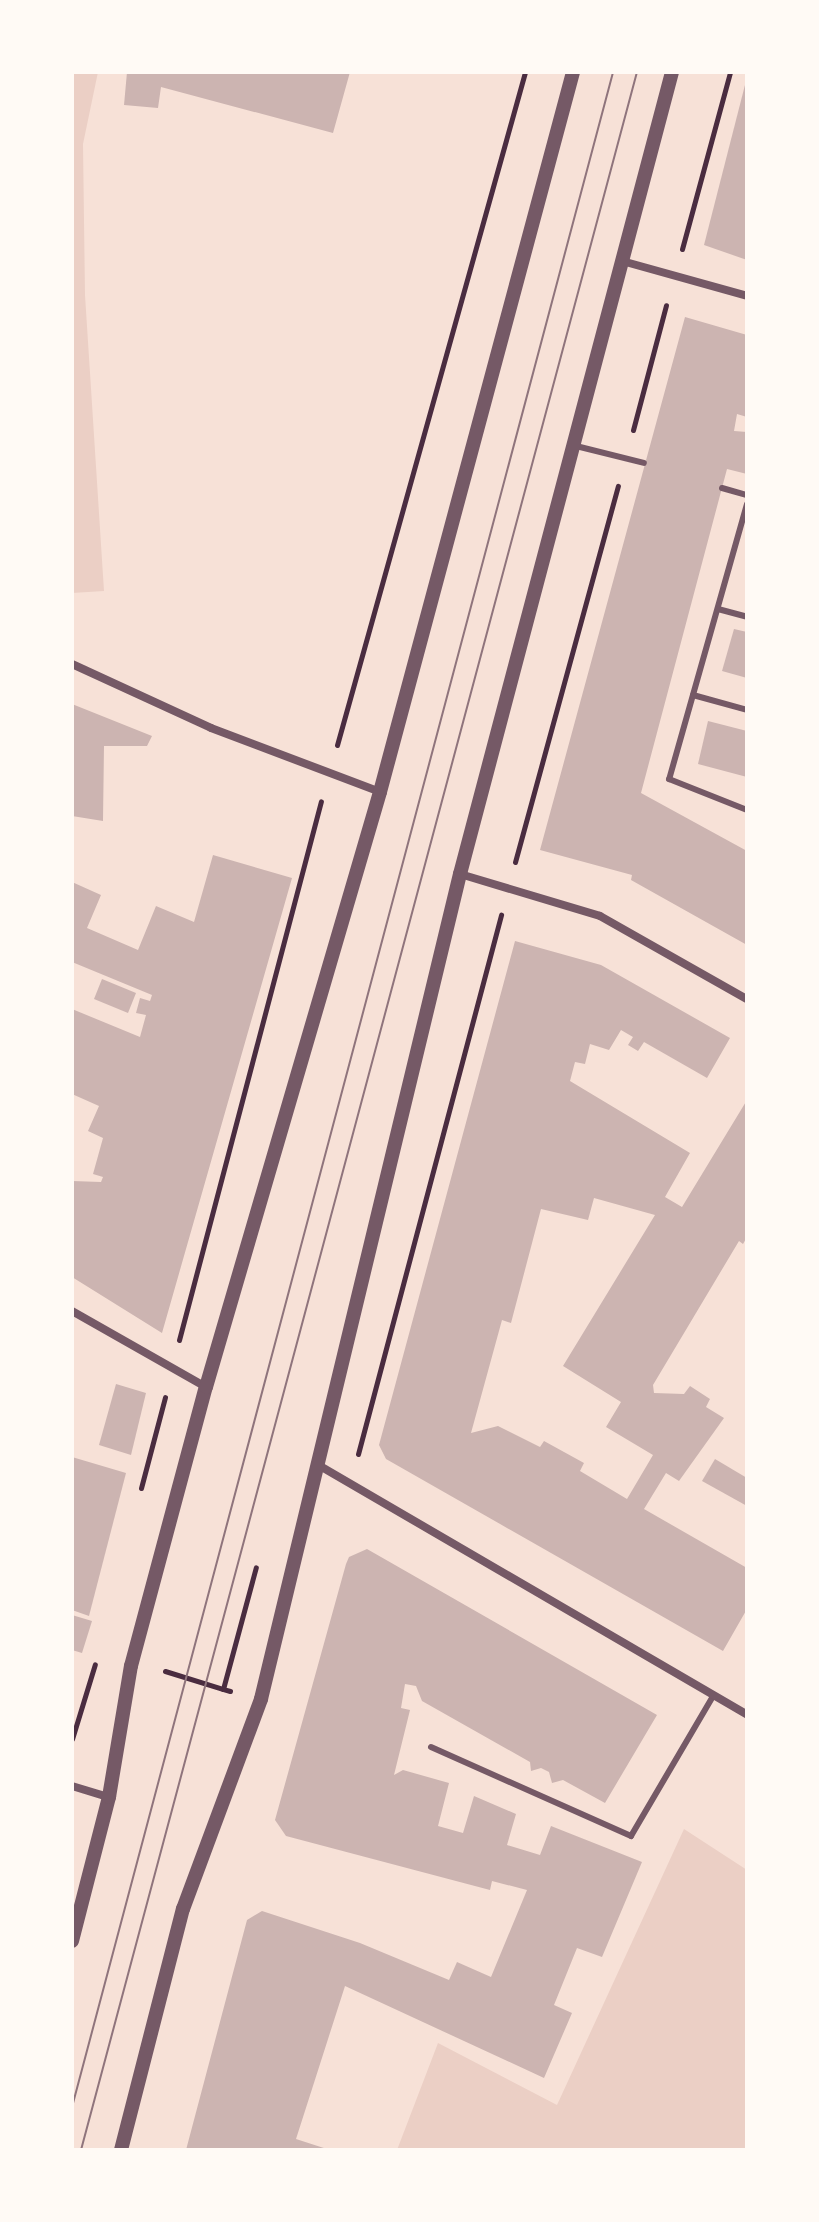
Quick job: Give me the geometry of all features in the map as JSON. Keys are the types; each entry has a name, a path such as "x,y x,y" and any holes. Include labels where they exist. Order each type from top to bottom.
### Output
{"street":[{"path":"72,1941 109,1797 131,1666 206,1387 380,792 573,72"},
{"path":"121,2150 183,1909 261,1699 320,1466 460,874 672,72"},
{"path":"622,261 747,296"},
{"path":"72,664 328,774 380,792"},
{"path":"460,874 600,916 747,999"},
{"path":"72,1311 206,1387"},
{"path":"320,1466 747,1715"},
{"path":"72,1786 109,1797"}],"lane":[{"path":"572,445 644,463"},
{"path":"722,488 747,495"},
{"path":"747,504 669,779 747,810"},
{"path":"718,609 747,617"},
{"path":"693,695 747,710"},
{"path":"431,1747 631,1836 713,1696"}],"path":[{"path":"137,1505 328,774 525,72"},
{"path":"387,1355 509,887 730,72"},
{"path":"72,1739 97,1658"},
{"path":"168,1661 164,1674 223,1689"}],"shaded area":[{"path":"72,72 98,72 83,144 85,295 104,591 72,593"},
{"path":"684,1829 747,1870 747,2150 397,2150 438,2043 557,2105"}],"building":[{"path":"127,72 350,72 333,133 161,87 158,108 124,105"},
{"path":"747,82 747,260 704,245"},
{"path":"685,317 747,335 747,417 737,414 734,431 747,432 747,474 727,469 641,793 747,851 747,945 631,880 632,875 540,850"},
{"path":"734,629 747,632 747,678 722,671"},
{"path":"72,704 152,736 147,746 104,746 103,821 72,816"},
{"path":"708,721 747,731 747,777 698,764"},
{"path":"213,855 292,878 162,1333 72,1277 72,1181 101,1182 103,1177 93,1174 103,1138 88,1131 99,1106 72,1094 72,1009 140,1037 146,1015 136,1013 140,998 150,1001 152,995 72,962 72,882 101,895 87,928 138,950 156,906 194,922"},
{"path":"515,941 601,965 730,1038 707,1078 644,1042 638,1051 628,1045 633,1037 621,1030 609,1050 590,1044 585,1064 575,1062 570,1081 690,1153 665,1197 682,1207 747,1100 747,1237 743,1244 739,1241 653,1385 654,1393 684,1394 690,1386 710,1399 706,1407 724,1418 679,1481 666,1473 644,1509 747,1568 747,1609 723,1651 386,1459 379,1445","holes":["594,1198 655,1215 563,1366 621,1402 606,1427 653,1455 627,1499 580,1471 584,1463 544,1441 540,1447 498,1426 471,1433 502,1320 511,1323 541,1209 588,1220"]},
{"path":"102,979 136,993 128,1013 94,999"},
{"path":"116,1384 146,1393 131,1455 99,1445"},
{"path":"72,1457 126,1473 89,1616 72,1610"},
{"path":"715,1459 747,1478 747,1506 702,1481"},
{"path":"367,1549 657,1715 605,1803 563,1780 552,1783 549,1772 541,1768 531,1771 530,1762 422,1701 416,1686 405,1684 401,1708 410,1710 394,1775 403,1770 449,1783 438,1826 463,1833 474,1796 516,1814 507,1845 540,1855 551,1826 642,1862 602,1957 577,1948 554,2005 572,2013 544,2078 345,1986 296,2139 330,2150 186,2150 247,1920 262,1911 360,1943 449,1980 457,1962 491,1977 527,1890 492,1881 490,1890 286,1836 275,1820 346,1564 349,1557"},
{"path":"72,1615 92,1621 82,1653 72,1650"}],"tram line":[{"path":"72,2107 613,72"},
{"path":"81,2150 637,72"}]}
